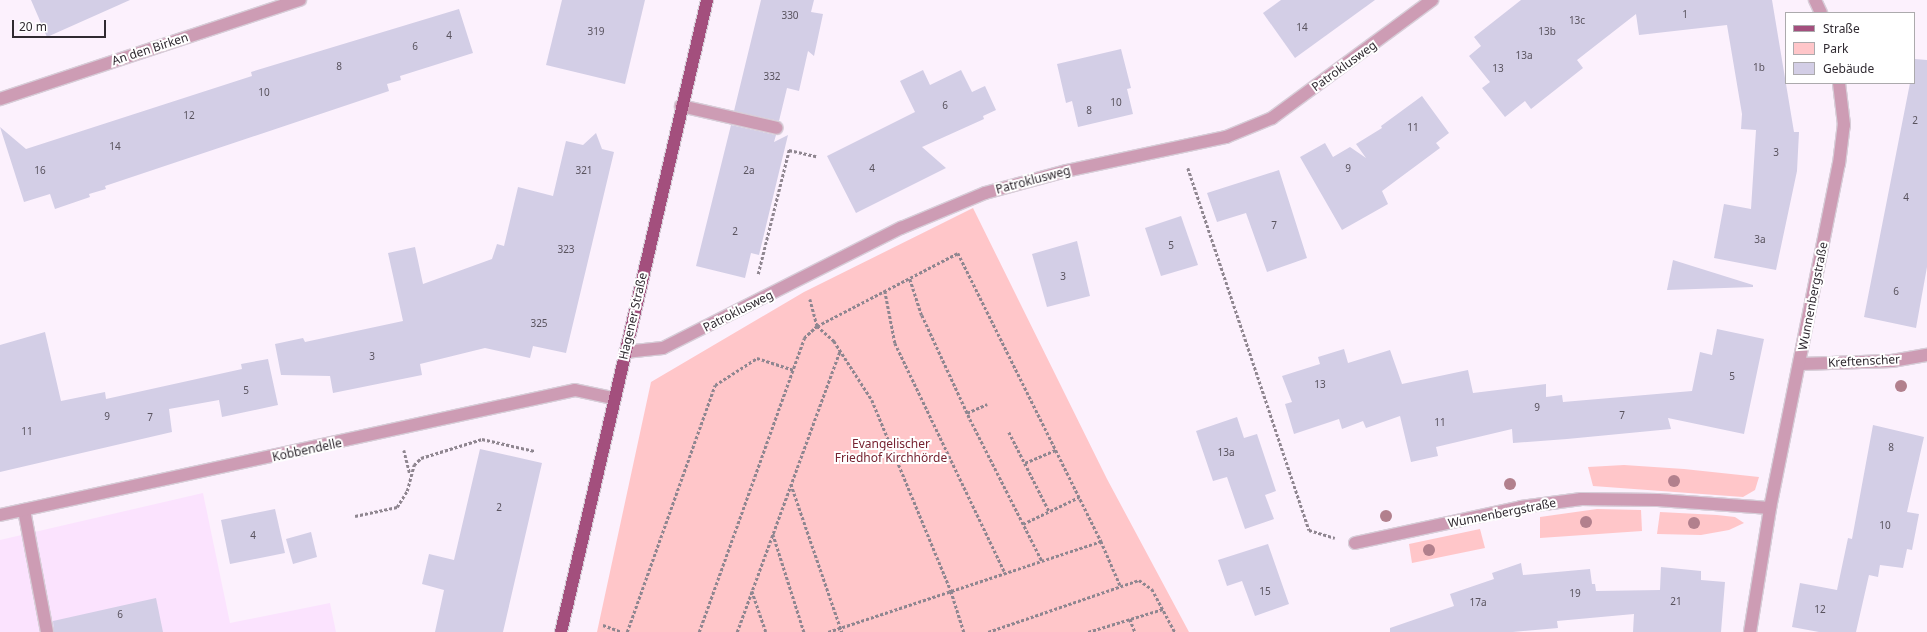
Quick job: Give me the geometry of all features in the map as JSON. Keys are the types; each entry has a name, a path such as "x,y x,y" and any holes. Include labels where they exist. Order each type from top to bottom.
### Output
{"main road":[{"name":"Hagener Straße","path":"561,632 681,106 707,0"}],"street":[{"name":"An den Birken","path":"0,99 300,0"},
{"name":"Patroklusweg","path":"625,352 663,348 901,228 985,193 1066,171 1226,137 1272,118 1432,0"},
{"path":"1816,0 1821,12"},
{"name":"Wunnenbergstraße","path":"1750,632 1770,508 1839,164 1844,125 1839,84"},
{"path":"681,106 777,128"},
{"name":"Kreftenscher","path":"1800,364 1892,361 1927,355"},
{"name":"Kobbendelle","path":"0,515 575,390 614,398"},
{"name":"Wunnenbergstraße","path":"1355,543 1520,507 1581,499 1658,500 1770,508"},
{"path":"24,510 47,632"}],"path":[{"path":"750,305 789,150 816,156"},
{"path":"1193,182 1309,530"},
{"path":"699,632 804,338 817,326 910,279 958,252 1101,541 1120,585"},
{"path":"805,277 817,326 840,350 872,400 951,591 964,632"},
{"path":"910,279 922,315 967,413 1042,561"},
{"path":"885,291 895,343 1005,573"},
{"path":"737,632 840,350"},
{"path":"627,632 715,385 757,358 792,370"},
{"path":"967,413 987,404"},
{"path":"1009,432 1049,511"},
{"path":"355,516 397,507 407,491 410,474 421,458 482,440 535,451"},
{"path":"403,448 410,474"},
{"path":"1025,463 1056,450"},
{"path":"791,484 842,632"},
{"path":"1023,524 1079,497"},
{"path":"773,534 804,632"},
{"path":"828,632 1101,541"},
{"path":"988,632 1120,585 1139,580 1152,589 1175,632"},
{"path":"752,591 766,632"},
{"path":"1088,632 1163,609"},
{"path":"1130,619 1135,632"},
{"path":"603,625 622,632"}],"shaded area":[{"path":"203,493 230,623 330,603 336,632 0,632 0,540"}],"green space":[{"name":"Evangelischer Friedhof Kirchhörde","path":"973,208 1107,479 1189,632 597,632 651,382 804,292"},
{"path":"1624,465 1684,469 1759,477 1755,490 1743,497 1593,486 1588,467"},
{"path":"1597,509 1641,510 1642,531 1540,538 1540,517"},
{"path":"1660,512 1735,517 1744,523 1729,530 1701,535 1657,534"},
{"path":"1480,529 1485,548 1412,563 1409,544"}],"building":[{"path":"31,0 130,0 47,37"},
{"path":"562,0 645,0 625,84 546,65"},
{"path":"761,0 814,0 811,12 823,14 814,56 808,51 799,91 787,88 779,121 734,111"},
{"path":"1281,0 1375,0 1295,58 1263,13"},
{"path":"1521,0 1772,0 1794,132 1799,132 1797,171 1776,270 1714,258 1724,204 1751,209 1756,130 1741,129 1742,114 1727,25 1639,35 1636,14 1577,60 1583,68 1531,109 1525,101 1505,117 1482,88 1490,82 1469,56 1481,46 1474,37"},
{"path":"459,9 473,53 400,76 401,80 387,84 389,91 105,186 106,189 89,194 90,197 55,209 50,194 24,202 0,127 26,149 252,76 251,72"},
{"path":"1121,49 1131,88 1127,89 1133,114 1078,127 1072,101 1066,103 1057,64"},
{"path":"1915,59 1927,60 1927,267 1916,328 1864,317 1910,84 1915,84"},
{"path":"923,70 930,85 961,70 972,92 985,86 996,110 983,116 984,119 922,147 946,168 856,213 827,156 915,112 900,81"},
{"path":"1422,96 1449,133 1436,143 1440,148 1382,191 1388,204 1342,230 1300,157 1325,143 1333,157 1350,147 1366,158 1356,144 1382,128 1381,126"},
{"path":"731,125 776,135 774,142 788,135 759,255 751,253 745,278 696,266"},
{"path":"596,133 602,149 614,152 566,353 533,346 530,358 485,348 420,364 422,375 333,393 330,376 281,375 275,344 303,338 305,342 403,321 388,253 415,247 423,284 492,259 497,244 504,246 518,187 553,196 566,141 583,145"},
{"path":"1279,170 1307,258 1267,272 1246,213 1217,222 1207,193"},
{"path":"1181,216 1198,265 1161,276 1145,228"},
{"path":"1077,241 1090,296 1047,307 1032,254"},
{"path":"1673,260 1753,285 1753,287 1667,290"},
{"path":"1717,329 1764,339 1744,434 1668,418 1671,429 1513,443 1512,429 1436,447 1438,456 1411,462 1400,416 1366,428 1363,421 1342,429 1339,419 1294,434 1285,404 1292,402 1282,376 1320,364 1318,357 1344,349 1348,363 1390,350 1402,384 1468,370 1473,393 1546,384 1546,397 1562,395 1563,402 1692,391 1700,352 1712,355"},
{"path":"45,332 61,401 105,392 106,399 242,369 241,364 268,359 278,405 222,417 219,400 169,409 172,432 0,472 0,345"},
{"path":"1237,417 1244,438 1257,434 1276,491 1265,495 1274,519 1245,529 1227,477 1213,481 1196,431"},
{"path":"1873,425 1924,437 1907,512 1919,514 1912,550 1907,549 1903,568 1880,565 1878,577 1869,575 1856,632 1819,632 1792,627 1800,583 1837,590 1848,538 1852,539"},
{"path":"480,449 542,463 503,632 435,632 444,590 422,584 429,554 454,560"},
{"path":"275,509 285,553 230,564 221,520"},
{"path":"311,532 317,557 293,564 286,539"},
{"path":"1268,544 1289,604 1255,616 1242,581 1227,586 1218,560"},
{"path":"1521,563 1523,575 1590,569 1592,584 1595,584 1596,591 1660,590 1661,567 1701,571 1701,580 1725,582 1721,632 1633,632 1634,614 1557,621 1558,628 1513,632 1390,632 1390,628 1454,606 1450,594 1494,579 1492,573"},
{"path":"156,598 163,632 54,632 53,621"}]}
